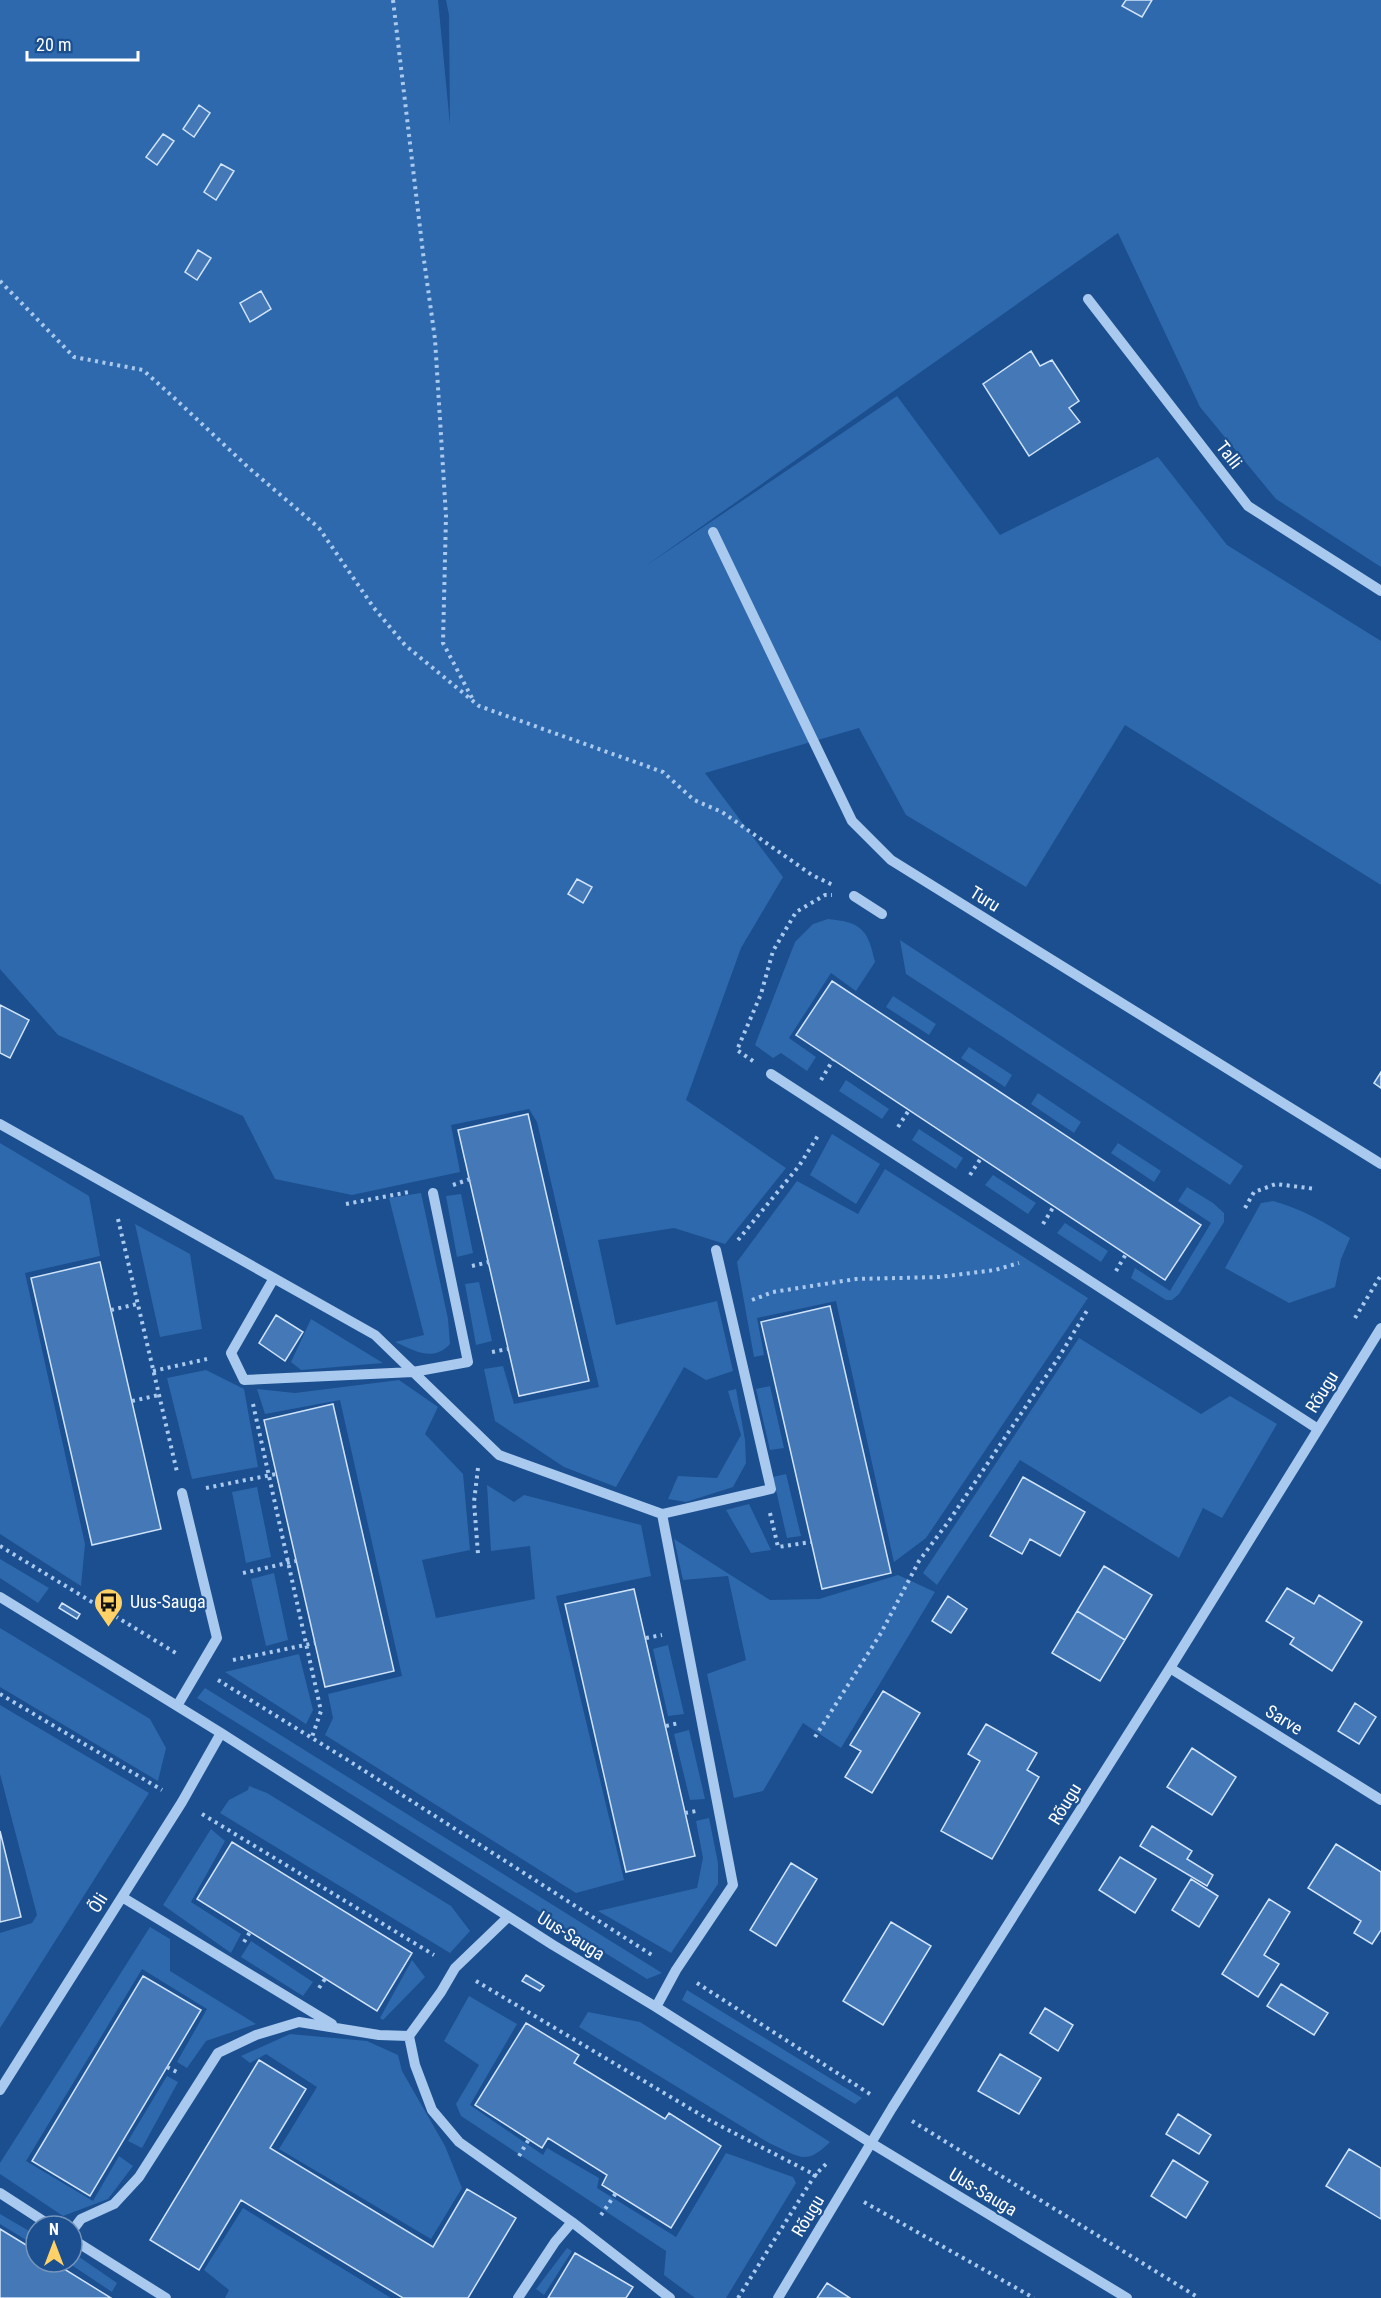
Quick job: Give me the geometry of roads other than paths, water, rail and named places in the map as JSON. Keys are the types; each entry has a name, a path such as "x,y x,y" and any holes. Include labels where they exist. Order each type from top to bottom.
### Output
{"street":[{"name":"Talli","path":"1088,299 1248,507 1381,591"},
{"name":"Turu","path":"713,532 852,821 891,860 1381,1164"},
{"path":"854,896 882,914"},
{"path":"771,1074 1318,1429"},
{"path":"0,1124 375,1335 499,1455 662,1514 771,1489 716,1250"},
{"path":"274,1278 231,1353 244,1380 413,1372 468,1362 433,1193"},
{"name":"Rõugu","path":"778,2298 892,2108 1170,1668 1381,1328"},
{"path":"177,1706 217,1638 182,1493"},
{"path":"656,2007 676,1970 733,1885 662,1514"},
{"name":"Uus-Sauga","path":"0,1597 221,1733 508,1917 656,2007 871,2143 1127,2298"},
{"name":"Sarve","path":"1170,1668 1381,1800"},
{"name":"Õli","path":"0,2090 182,1802 221,1733"},
{"path":"122,1897 338,2028"},
{"path":"508,1917 455,1968 441,1992 409,2036 415,2065 432,2110 459,2142 572,2222 670,2298"},
{"path":"84,2218 114,2204 139,2177 218,2053 256,2035 299,2022 379,2035 409,2036"},
{"path":"0,2193 32,2214"},
{"path":"518,2298 555,2242 572,2222"},
{"path":"84,2247 166,2298"}],"place":[{"name":"Uus-Sauga","path":"109,1628"}]}
